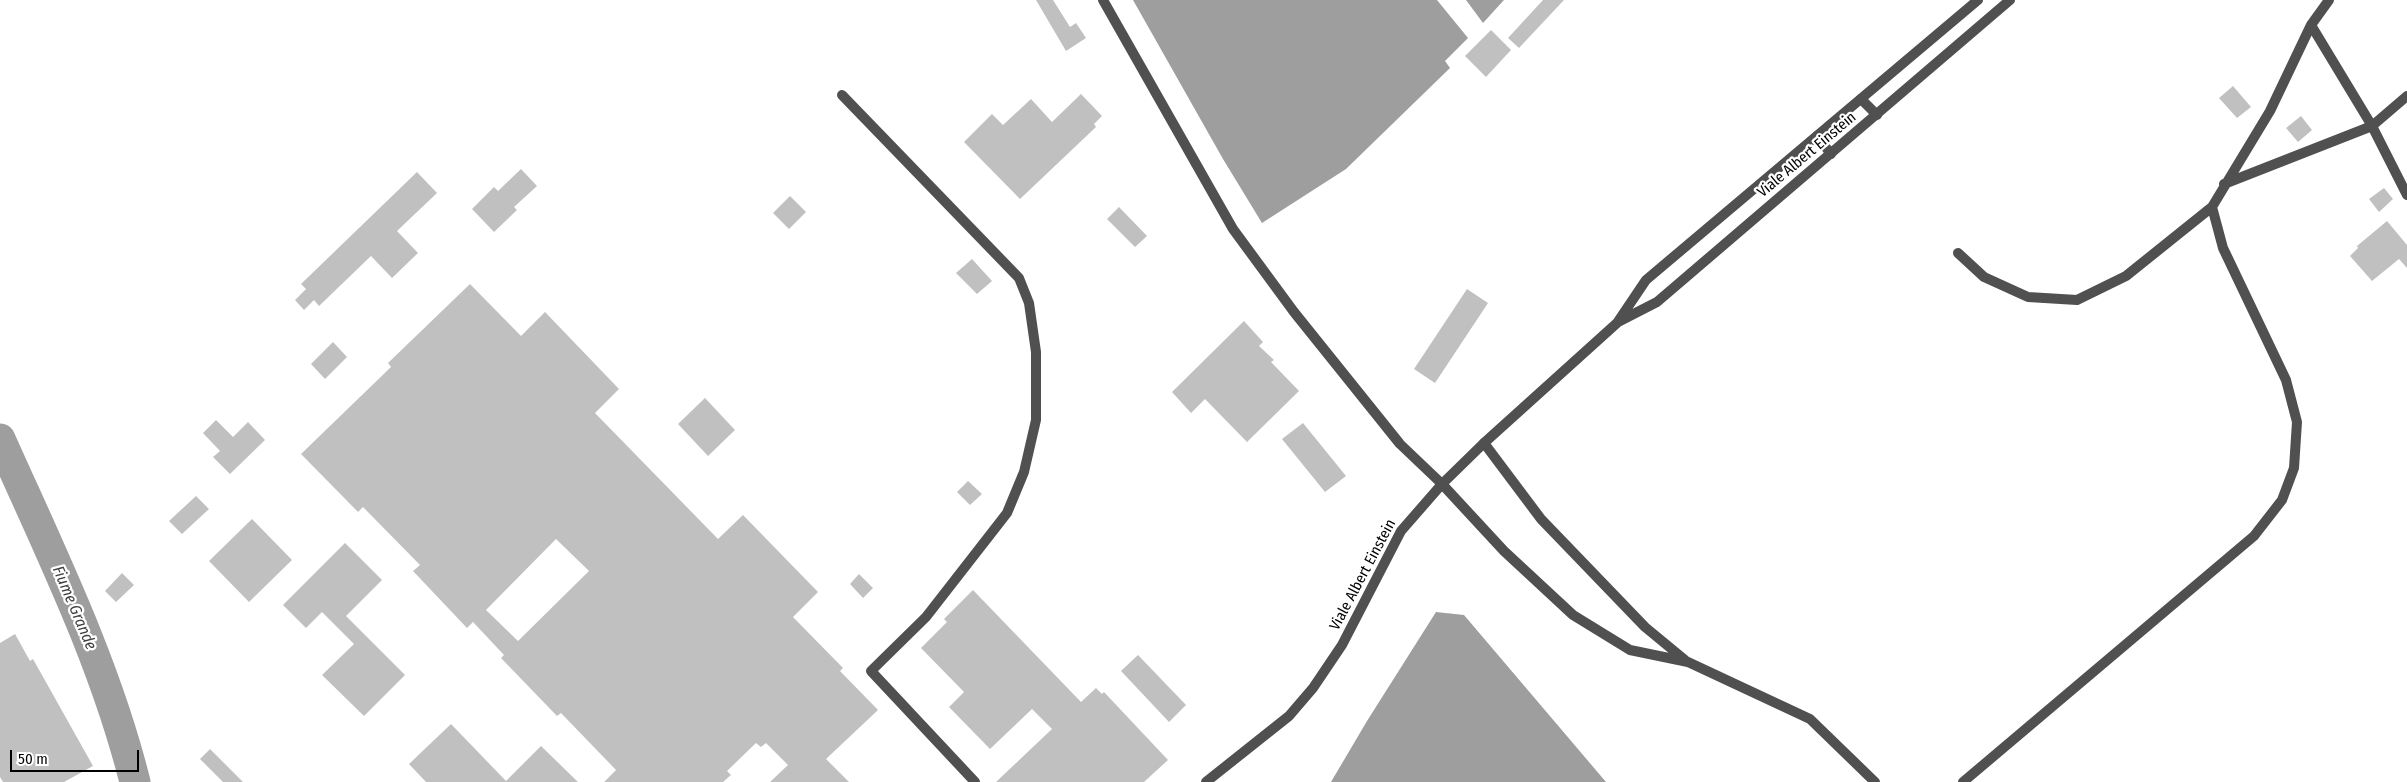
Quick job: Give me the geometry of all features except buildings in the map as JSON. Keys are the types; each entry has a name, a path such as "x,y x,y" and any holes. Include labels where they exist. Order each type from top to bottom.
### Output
{"street":[{"path":"1103,0 1234,229 1294,312 1400,444 1442,484 1504,551 1573,615 1630,650 1688,662 1810,719 1875,782"},
{"name":"Viale Albert Einstein","path":"1206,782 1289,716 1313,688 1342,645 1401,530 1442,484 1484,443 1617,323 1646,280 1978,0"},
{"path":"1958,253 1984,277 2028,298 2077,300 2126,276 2212,207 2224,184 2270,111 2311,25 2329,0"},
{"name":"Viale Albert Einstein","path":"1617,323 1657,302 2008,2"},
{"path":"2311,25 2372,126 2407,195"},
{"path":"842,95 1019,278 1029,303 1036,352 1036,420 1024,472 1007,513 926,618 871,671 975,782"},
{"path":"2224,184 2372,126 2407,96"},
{"path":"1861,99 1877,115"},
{"path":"1817,136 1831,154"},
{"path":"1963,782 2254,536 2282,500 2294,468 2297,422 2286,380 2223,248 2212,207"},
{"path":"1484,443 1541,519 1645,627 1688,662"}],"shaded area":[{"path":"1133,0 1437,0 1468,38 1445,61 1450,68 1346,169 1262,223 1223,159"},
{"path":"1466,0 1504,0 1483,23"},
{"path":"1436,612 1464,615 1606,782 1331,782"}],"waterway":[{"name":"Fiume Grande","path":"0,439 57,565 92,650 123,737 135,782"}]}
